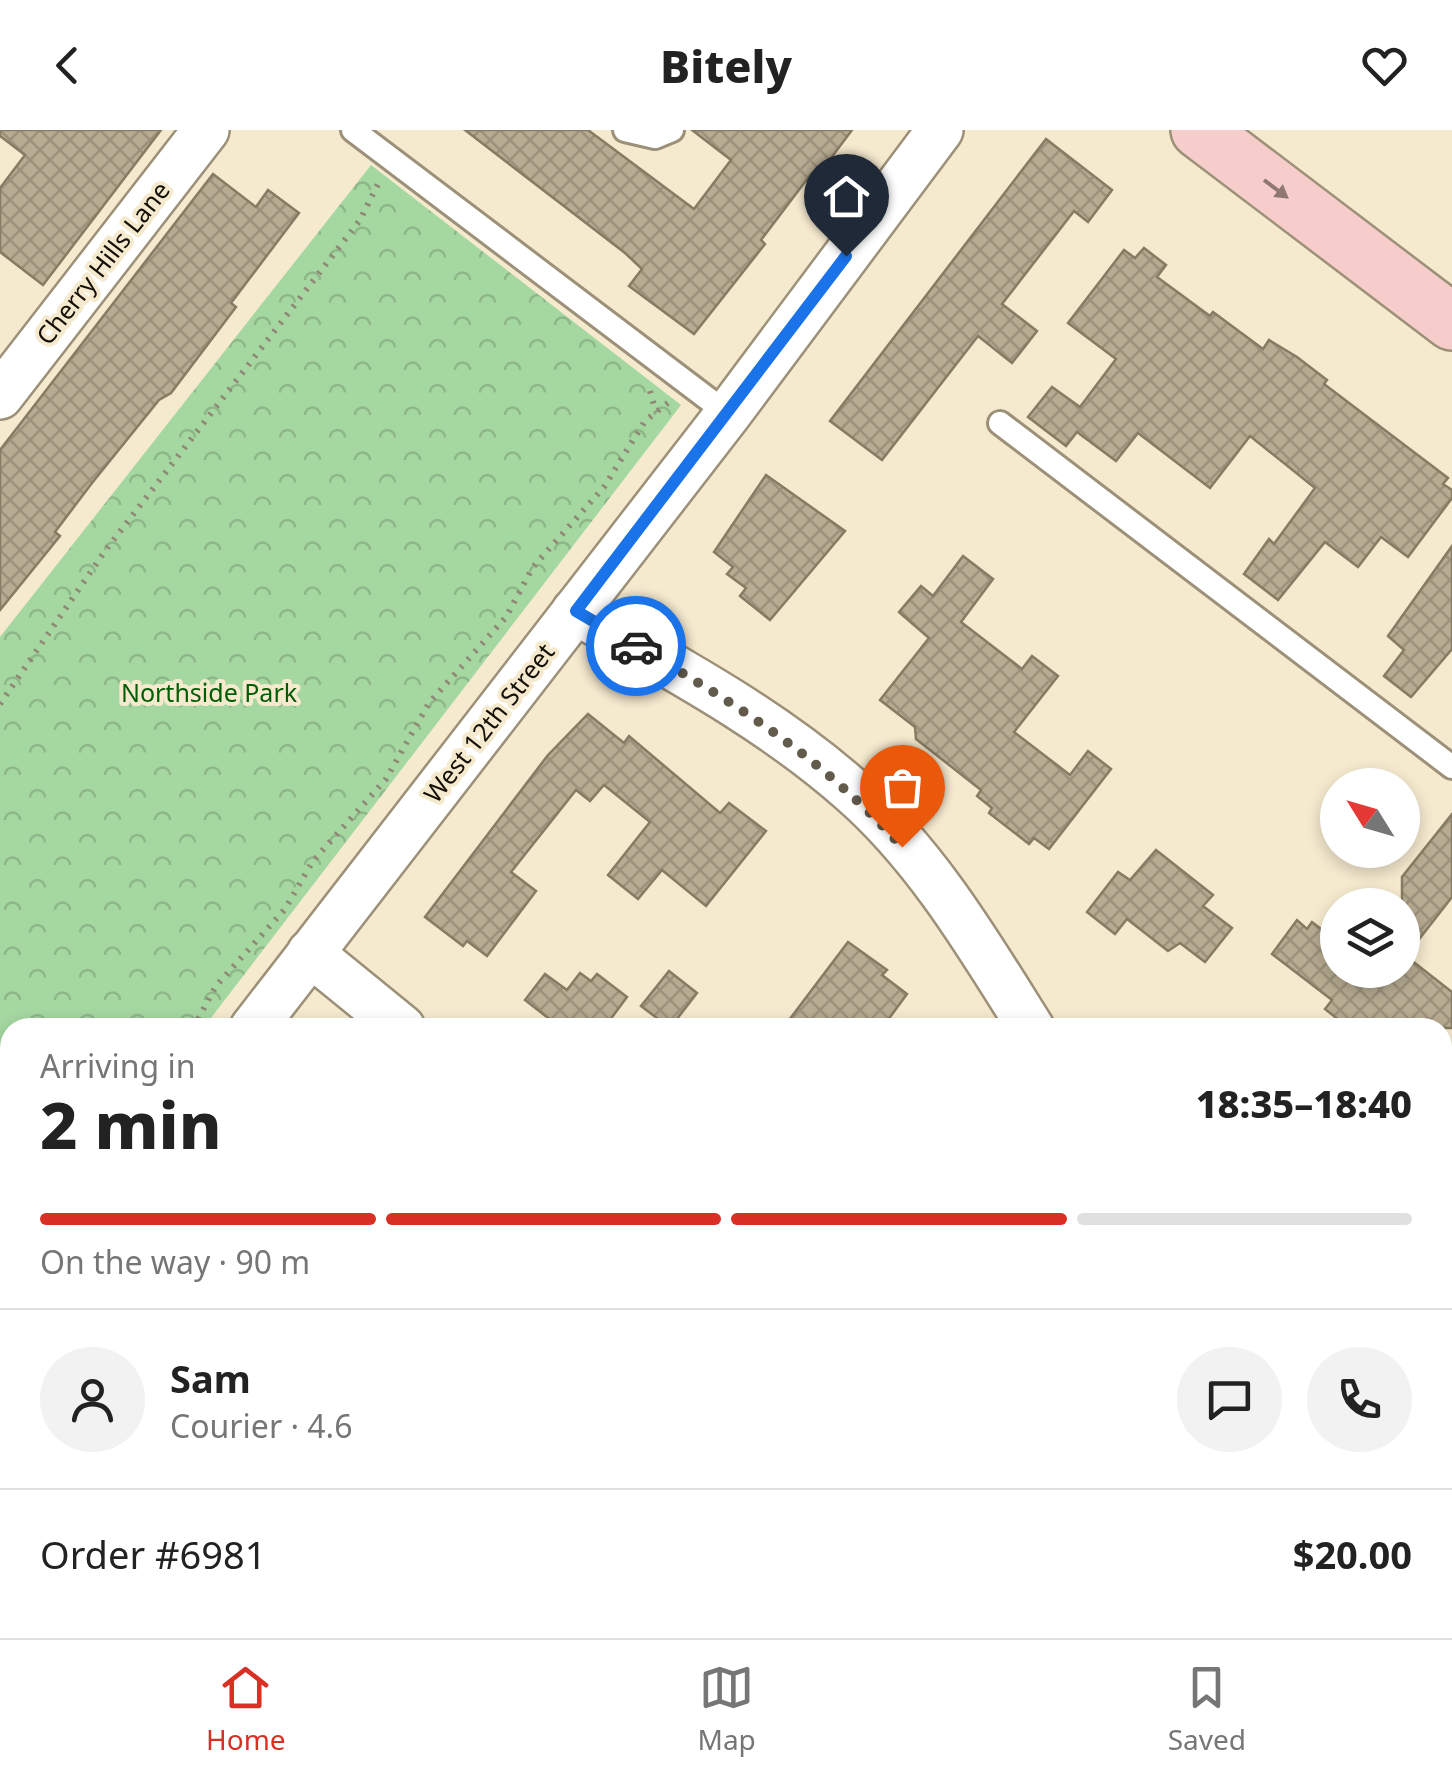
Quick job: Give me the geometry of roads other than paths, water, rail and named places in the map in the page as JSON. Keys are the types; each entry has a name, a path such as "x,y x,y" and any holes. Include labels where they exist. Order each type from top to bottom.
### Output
{"main road":[{"path":"1198,130 1452,322"}],"street":[{"name":"Cherry Hills Lane","path":"0,396 206,130"},
{"name":"West 12th Street","path":"261,1018 728,414 940,130"},
{"path":"576,611 750,712 854,792 951,902 1026,1018"},
{"path":"310,953 390,1018"}],"lane":[{"path":"354,130 728,414"},
{"path":"625,130 656,138 672,130"},
{"path":"1000,423 1452,767"}],"park label":[{"name":"Northside Park","path":"209,693"}]}
